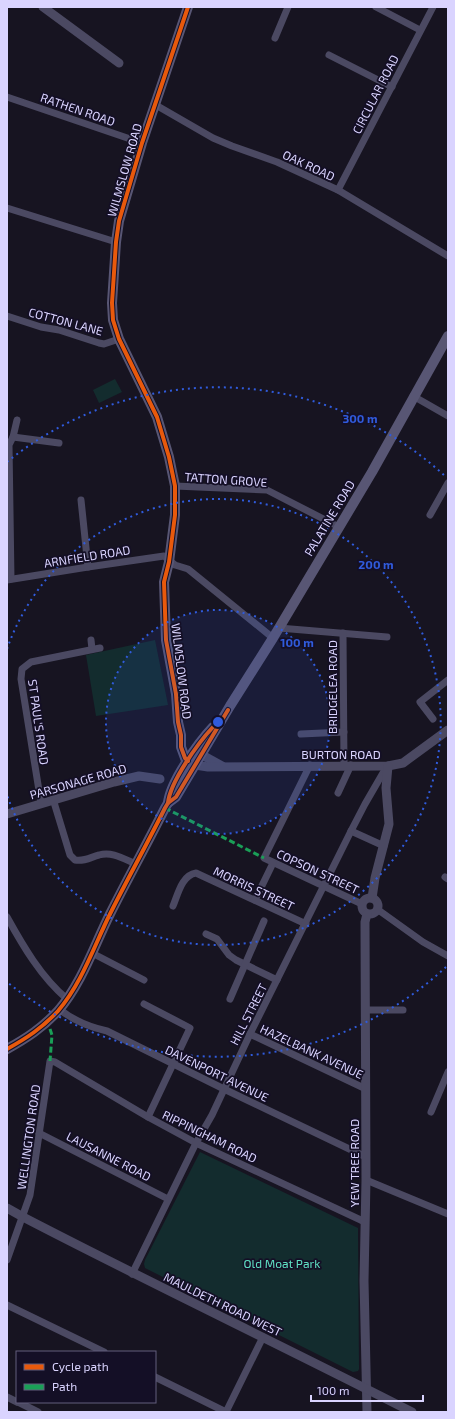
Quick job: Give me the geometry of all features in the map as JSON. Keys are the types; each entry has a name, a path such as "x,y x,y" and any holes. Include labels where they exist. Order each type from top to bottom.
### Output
{"main road":[{"name":"WILMSLOW ROAD","path":"188,7 154,104 119,221 116,242 112,303 113,320 119,339 157,418 169,457 175,486 176,515 169,562 164,582 166,640 181,735 181,747 185,758 191,763"},
{"name":"PALATINE ROAD","path":"191,763 198,752 199,742 228,710 273,638 372,472 413,396 448,336"},
{"name":"WILMSLOW ROAD","path":"181,735 186,744 198,752"},
{"path":"7,1049 39,1030 67,999 82,973 168,803 168,798 174,783 191,763"}],"street":[{"path":"43,7 118,63"},
{"path":"274,38 288,7"},
{"path":"376,7 420,30"},
{"name":"CIRCULAR ROAD","path":"338,190 433,7"},
{"path":"329,55 392,87"},
{"name":"RATHEN ROAD","path":"7,97 142,143"},
{"name":"OAK ROAD","path":"154,104 213,138 277,162 338,190 448,256"},
{"path":"7,208 116,242"},
{"name":"COTTON LANE","path":"7,317 41,327 59,330 104,344 119,339"},
{"path":"413,396 448,416"},
{"path":"9,580 8,445 13,437 17,420"},
{"path":"13,437 59,443"},
{"path":"430,515 448,483"},
{"name":"TATTON GROVE","path":"175,486 267,490 339,527"},
{"path":"81,500 88,566"},
{"name":"ARNFIELD ROAD","path":"9,580 88,566 164,556 169,562"},
{"path":"169,562 188,568 273,638"},
{"path":"279,628 387,637"},
{"name":"BRIDGELEA ROAD","path":"343,633 344,732 347,766"},
{"path":"91,640 92,649"},
{"name":"ST PAUL'S ROAD","path":"41,803 21,679 22,669 31,662 100,648"},
{"path":"433,719 420,702 448,680"},
{"name":"BURTON ROAD","path":"191,763 208,767 388,766 403,762 448,730"},
{"path":"301,734 344,732"},
{"path":"198,752 223,767"},
{"name":"COPSON STREET","path":"310,766 264,858 362,904"},
{"path":"338,793 347,766"},
{"path":"372,898 375,878 389,824 386,788 388,766"},
{"name":"HILL STREET","path":"132,1274 196,1143 212,1115 250,1034 351,831 388,766"},
{"name":"PARSONAGE ROAD","path":"7,814 54,799 139,776 160,779"},
{"path":"54,799 70,855 75,860 80,861 100,854 110,854 136,864"},
{"path":"351,831 384,846"},
{"path":"255,900 273,863"},
{"name":"MORRIS STREET","path":"173,906 184,881 188,876 200,874 306,924"},
{"path":"372,898 367,899 362,904 362,909 367,914 374,913 377,909"},
{"path":"372,898 376,901 377,909 423,942 448,956"},
{"name":"YEW TREE ROAD","path":"367,914 365,922 366,1180 364,1281 367,1412"},
{"path":"7,917 21,943 52,984 67,999"},
{"path":"230,999 264,921"},
{"path":"206,934 217,939 229,955 277,980"},
{"path":"92,953 144,980"},
{"path":"144,1004 190,1028 148,1117"},
{"name":"DAVENPORT AVENUE","path":"59,1009 82,1024 107,1031 366,1157"},
{"path":"365,1010 403,1010"},
{"name":"HAZELBANK AVENUE","path":"250,1034 366,1089"},
{"name":"RIPPINGHAM ROAD","path":"50,1061 55,1062 148,1117 196,1143 365,1222"},
{"name":"WELLINGTON ROAD","path":"7,1260 30,1195 50,1061"},
{"path":"431,1112 448,1072"},
{"name":"LAUSANNE ROAD","path":"40,1133 168,1199"},
{"path":"366,1180 448,1214"},
{"name":"MAULDETH ROAD WEST","path":"7,1208 132,1274 263,1337 412,1412"},
{"path":"7,1306 102,1351"},
{"path":"156,1377 226,1412 263,1337"},
{"path":"7,1397 16,1402"},
{"path":"19,1403 38,1412"}],"green space":[{"path":"115,379 122,392 99,403 93,390"},
{"path":"155,640 168,705 96,716 86,655"},
{"name":"Old Moat Park","path":"200,1152 358,1228 358,1371 353,1372 145,1268 145,1260"}],"marked path":[{"path":"165,808 264,858"},
{"path":"50,1029 52,1035 50,1061"}],"cycle path":[{"path":"188,7 142,143 119,221 116,242 112,303 113,320 119,339 157,417 169,457 175,486 175,515 169,562 164,582 166,640 176,694 181,747 185,758 188,761"},
{"path":"7,1049 40,1028 58,1011 74,989 110,914 165,808 168,803 176,797 228,710"},
{"path":"168,803 170,794 179,774 213,727"}]}
